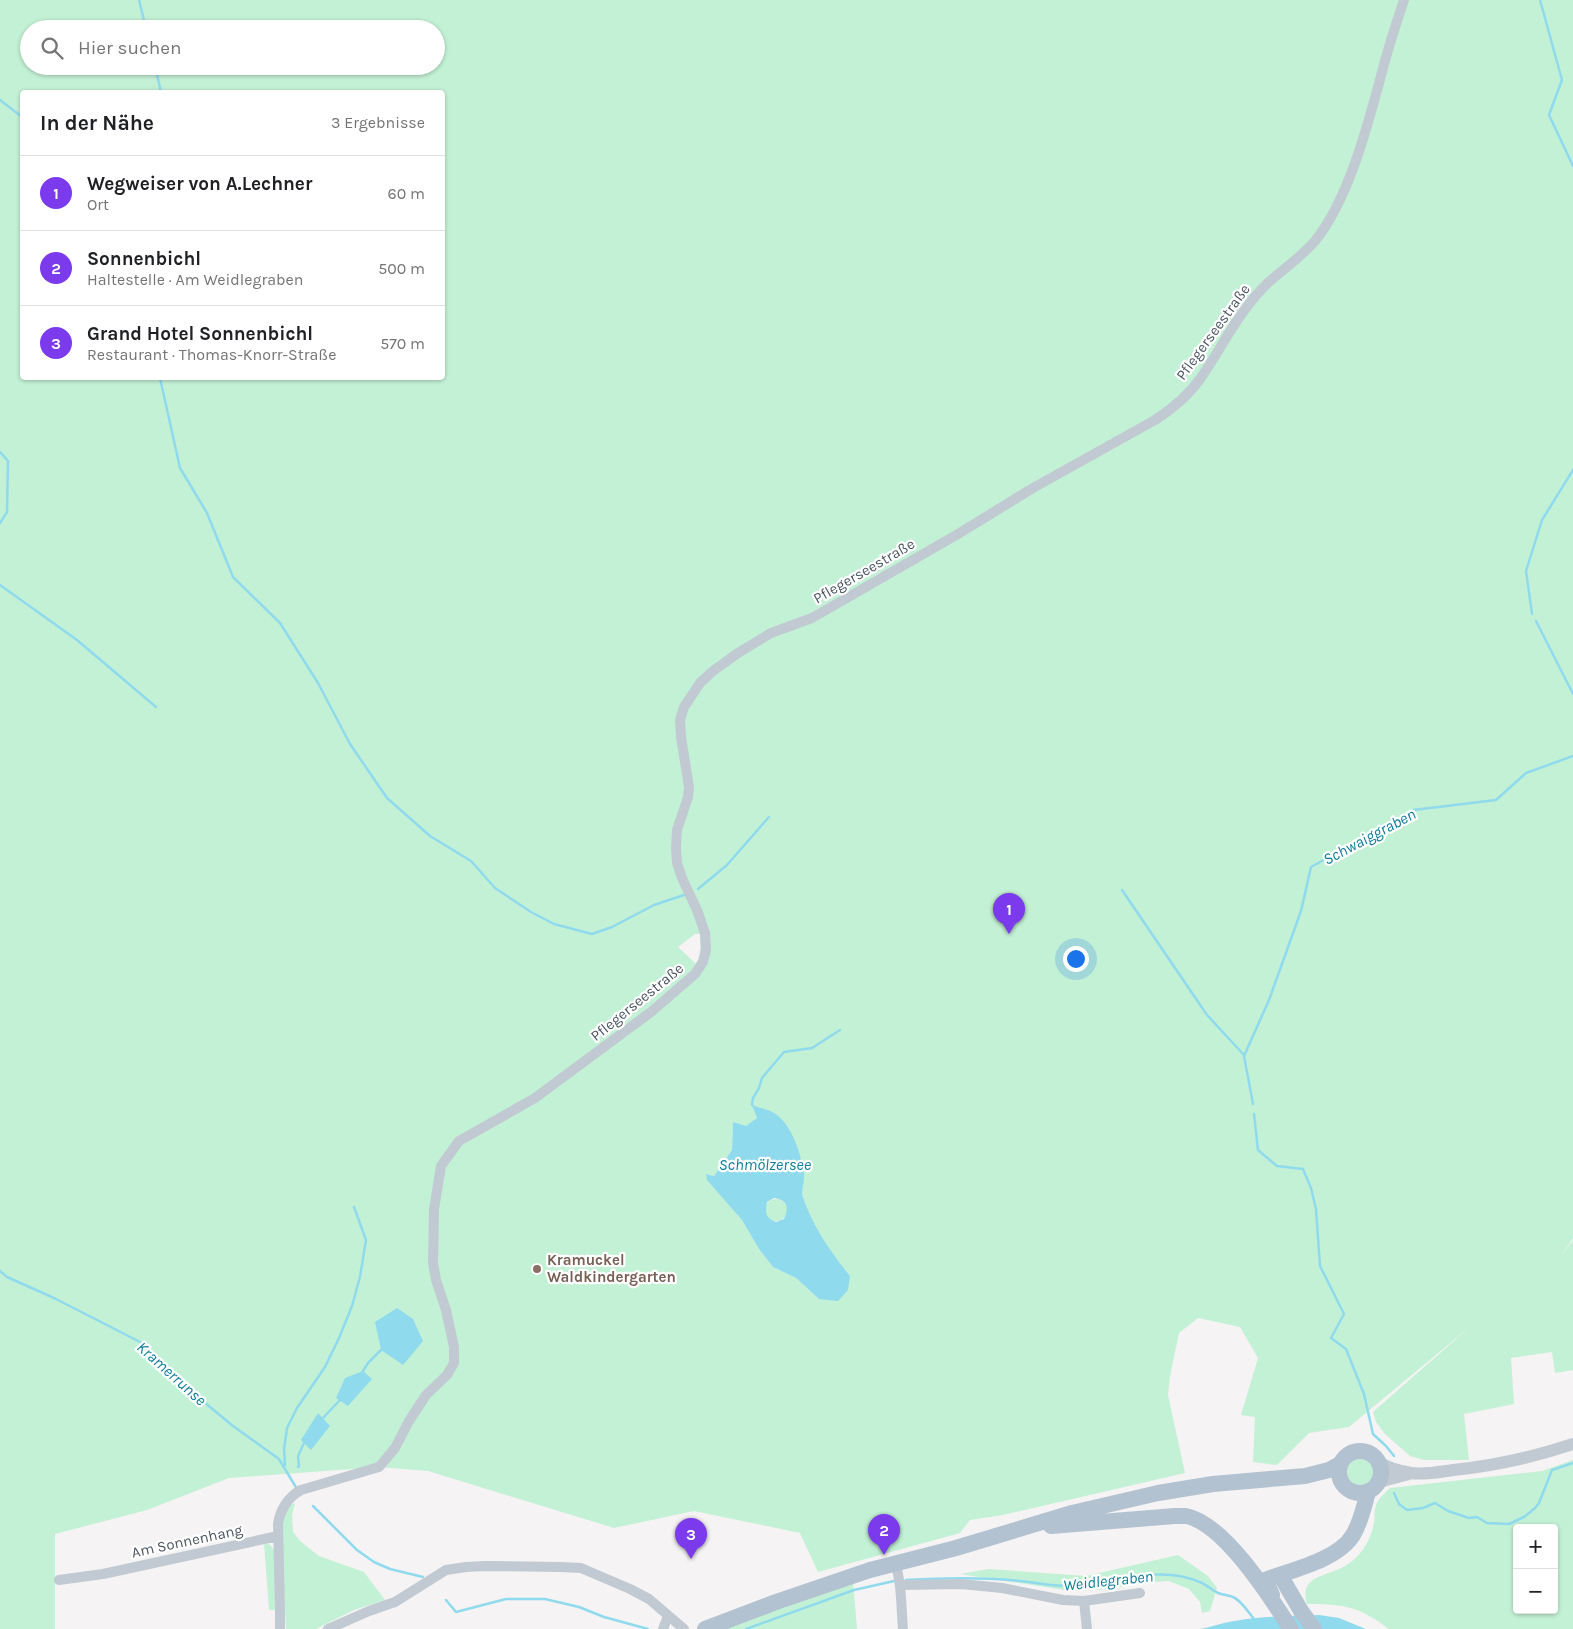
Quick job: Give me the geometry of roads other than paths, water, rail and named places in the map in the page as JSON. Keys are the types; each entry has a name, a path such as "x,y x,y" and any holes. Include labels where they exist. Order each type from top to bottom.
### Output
{"main road":[{"path":"704,1629 776,1602 895,1563 956,1548 1072,1513 1158,1493 1213,1484 1305,1476 1329,1470 1340,1464 1349,1454 1358,1451 1372,1455 1378,1462 1381,1470 1352,1536 1337,1552 1326,1558 1273,1578"},
{"path":"1340,1464 1338,1472 1354,1502 1357,1524"},
{"path":"1305,1476 1331,1479 1357,1494 1374,1487"},
{"path":"1022,1528 1187,1516 1206,1525 1234,1549 1291,1629"},
{"path":"1299,1607 1295,1583 1300,1573 1309,1564"},
{"path":"1273,1578 1279,1611"},
{"path":"1273,1578 1299,1607 1314,1629"}],"street":[{"name":"Pflegerseestraße","path":"278,1536 279,1514 298,1492 379,1467 395,1448 426,1395 448,1375 454,1363 454,1347 433,1263 434,1209 441,1166 459,1141 536,1098 658,1007 695,974 703,962 706,950 705,933 682,878 677,863 676,848 677,830 690,787 681,737 680,720 684,707 700,683 738,653 771,633 812,618 1034,488 1155,420 1174,407 1200,378 1250,302 1315,240 1343,194 1366,131 1404,0"},
{"path":"1378,1462 1388,1468 1412,1473 1432,1473 1499,1464 1528,1458 1573,1444"},
{"path":"1374,1487 1412,1473"},
{"name":"Am Sonnenhang","path":"59,1580 103,1574 278,1536"},
{"path":"278,1536 280,1629"},
{"path":"895,1563 899,1573 902,1629"},
{"path":"328,1629 369,1611 396,1602 446,1570 466,1567 560,1566 581,1568 630,1589 649,1599 684,1629"},
{"path":"900,1585 961,1584 1002,1588 1048,1597 1084,1601 1140,1593"},
{"path":"1084,1601 1087,1629"},
{"path":"663,1629 668,1616"}],"water":[{"name":"Schmölzersee","path":"752,1105 772,1112 780,1118 786,1124 795,1140 803,1166 803,1197 807,1208 823,1238 850,1276 848,1290 838,1301 819,1299 796,1278 773,1267 759,1249 742,1220 707,1180 706,1174 714,1176 732,1150 733,1122 746,1126 757,1118","holes":["774,1198 785,1203 787,1211 784,1219 776,1222 768,1216 766,1206 767,1202"]},
{"path":"397,1308 413,1319 423,1341 403,1365 381,1350 375,1322"},
{"path":"363,1371 372,1379 348,1406 336,1398 345,1378"},
{"path":"318,1413 330,1426 311,1450 301,1440"},
{"path":"1319,1615 1339,1618 1366,1629 1200,1629 1255,1618"}],"waterway":[{"path":"139,0 144,20"},
{"name":"Schwaiggraben","path":"1540,0 1562,80 1549,115 1573,166"},
{"path":"157,75 161,90"},
{"path":"0,100 20,115"},
{"path":"160,380 180,468 207,513 233,577 280,623 318,683 350,744 387,798 430,836 471,861 495,888 531,912 554,924 592,934 612,927 654,905 684,895"},
{"path":"0,452 8,461 7,512 0,523"},
{"name":"Schwaiggraben","path":"1532,614 1526,571 1542,520 1573,470"},
{"path":"0,585 77,640 156,707"},
{"name":"Schwaiggraben","path":"1536,621 1573,694"},
{"name":"Schwaiggraben","path":"1253,1104 1244,1056 1269,1000 1301,911 1311,867 1413,810 1496,800 1526,773 1573,756"},
{"path":"698,889 727,865 769,817"},
{"path":"1122,890 1207,1015 1244,1055"},
{"path":"752,1105 762,1078 784,1052 812,1048 840,1030"},
{"name":"Schwaiggraben","path":"1254,1114 1258,1150 1277,1166 1303,1169 1311,1188 1316,1209 1320,1266 1344,1314 1331,1338 1346,1349 1364,1394 1373,1434 1394,1456"},
{"path":"285,1465 284,1449 287,1428 297,1408 325,1367 352,1306 360,1277 366,1240 354,1207"},
{"name":"Kramerrunse","path":"0,1271 7,1277 54,1298 142,1343 204,1402 233,1426 279,1459 297,1489"},
{"path":"363,1371 381,1350"},
{"path":"323,1418 340,1400"},
{"path":"298,1467 298,1456 304,1443"},
{"name":"Schwaiggraben","path":"1394,1493 1399,1504 1407,1510 1423,1508 1435,1503 1448,1511 1469,1518 1477,1517 1487,1523 1509,1524 1524,1517 1539,1503 1552,1470 1573,1463"},
{"name":"Weidlegraben","path":"313,1506 357,1550 374,1562 390,1569 423,1577"},
{"name":"Weidlegraben","path":"906,1580 984,1578 1067,1586 1152,1575 1169,1575 1185,1577 1202,1583 1218,1593 1233,1597 1242,1604 1254,1619"},
{"name":"Weidlegraben","path":"746,1629 854,1590 894,1581"},
{"name":"Weidlegraben","path":"446,1600 456,1612 506,1599 545,1599 579,1607 604,1617 648,1629"}],"place":[{"name":"Wegweiser von A.Lechner","path":"1009,934"},
{"name":"Kramuckel Waldkindergarten","path":"537,1269"},
{"name":"Sonnenbichl","path":"884,1555"},
{"name":"Grand Hotel Sonnenbichl","path":"691,1559"}]}
